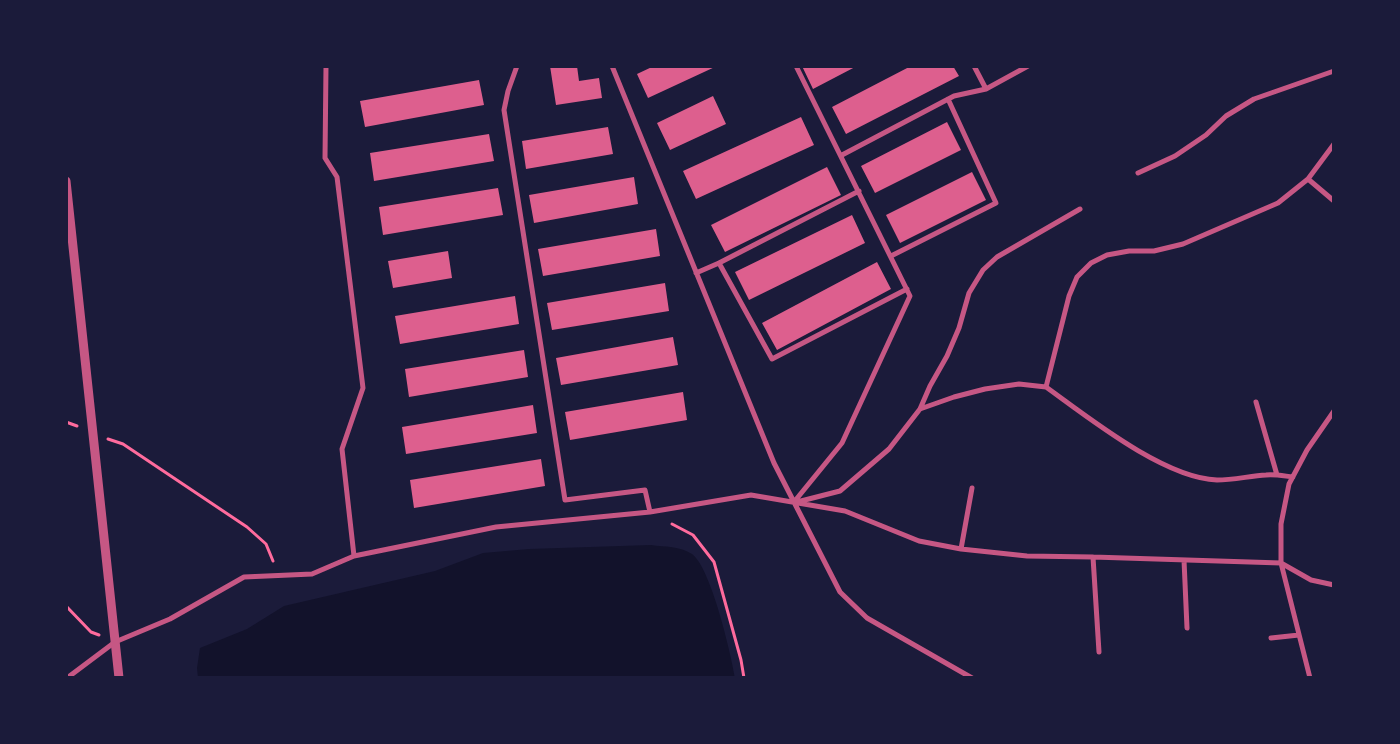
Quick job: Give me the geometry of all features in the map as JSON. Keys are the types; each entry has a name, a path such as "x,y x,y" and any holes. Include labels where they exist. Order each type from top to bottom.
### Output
{"street":[{"path":"326,66 325,158 337,177 363,388 342,449 354,556"},
{"path":"517,66 508,91 504,110 565,500 645,490 650,512"},
{"path":"612,66 774,464 840,592 867,618 972,678"},
{"path":"794,503 842,444 910,296 842,155 796,66"},
{"path":"974,66 986,89"},
{"path":"842,155 954,96 986,89 1028,66"},
{"path":"1138,173 1174,156 1206,134 1226,116 1254,99 1334,71"},
{"path":"890,256 996,203 948,99"},
{"path":"1046,387 1069,296 1077,277 1091,263 1108,255 1129,251 1154,251 1183,244 1278,203 1308,179 1334,144"},
{"path":"1308,179 1334,200"},
{"path":"66,181 119,678"},
{"path":"696,273 859,191"},
{"path":"794,503 840,491 889,449 920,409 953,342 969,293 983,270 997,257 1080,209"},
{"path":"719,263 772,359 907,289"},
{"path":"920,409 984,389 1019,384 1046,387 1124,442 1192,476 1216,480 1240,479 1268,474 1293,477"},
{"path":"1256,402 1277,475"},
{"path":"1310,678 1281,563 1281,524 1289,484 1308,450 1334,411"},
{"path":"962,549 972,488"},
{"path":"66,678 116,642 170,619 244,577 312,574 354,556 496,527 650,512 751,495 845,512 919,541 962,549 1026,556 1281,563 1311,580 1334,585"},
{"path":"1093,557 1099,652"},
{"path":"1184,560 1187,628"},
{"path":"1271,638 1299,635"}],"path":[{"path":"66,422 123,444 247,527 266,544 278,576"},
{"path":"650,512 693,535 714,562 741,660 744,678"},
{"path":"66,606 91,632 116,642"}],"shaded area":[{"path":"651,545 682,550 692,554 699,562 719,612 735,678 198,678 197,668 200,648 247,629 284,606 435,571 483,553 529,549"}],"building":[{"path":"550,66 577,66 579,81 599,78 602,98 556,105"},
{"path":"654,66 717,66 648,98 637,74"},
{"path":"802,66 857,66 813,89"},
{"path":"911,66 953,66 959,76 846,134 832,107"},
{"path":"479,80 484,105 365,127 360,101"},
{"path":"713,96 726,124 670,150 657,123"},
{"path":"801,117 814,145 696,199 683,171"},
{"path":"947,122 961,150 875,193 861,166"},
{"path":"608,127 613,154 526,169 522,141"},
{"path":"489,134 494,161 374,181 370,153"},
{"path":"827,167 841,195 725,252 711,225"},
{"path":"972,172 986,200 900,243 886,215"},
{"path":"634,177 638,204 534,223 529,195"},
{"path":"498,188 503,215 383,235 379,207"},
{"path":"852,215 865,243 749,300 735,272"},
{"path":"656,229 660,256 543,276 538,249"},
{"path":"448,251 452,278 393,288 388,261"},
{"path":"877,262 891,289 777,350 762,323"},
{"path":"665,283 669,311 552,330 547,303"},
{"path":"515,296 519,324 400,344 395,316"},
{"path":"673,337 678,365 561,385 556,358"},
{"path":"524,350 528,377 409,397 405,369"},
{"path":"683,392 687,420 570,440 565,412"},
{"path":"533,405 537,433 406,454 402,427"},
{"path":"541,459 545,486 414,508 410,480"}]}
